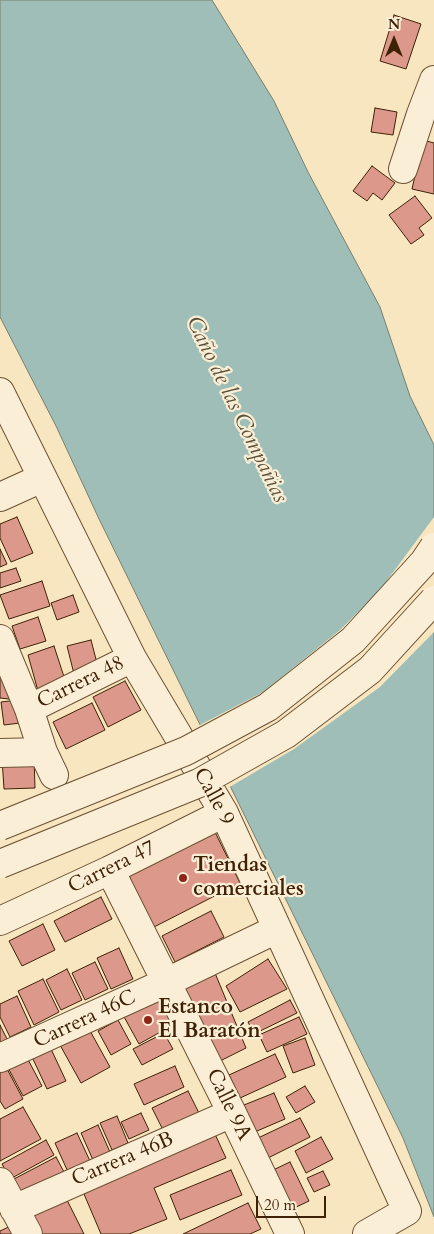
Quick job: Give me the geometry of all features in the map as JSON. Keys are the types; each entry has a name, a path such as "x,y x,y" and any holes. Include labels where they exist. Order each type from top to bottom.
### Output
{"street":[{"path":"403,170 420,114 434,80"},
{"name":"Calle 9","path":"0,392 132,658 224,813 407,1211 367,1234"},
{"path":"0,497 42,478"},
{"path":"0,826 186,751 268,707 353,640 424,562 434,547"},
{"path":"0,864 199,783 286,734 370,670 434,600"},
{"path":"0,639 29,709 48,764 0,753"},
{"name":"Carrera 48","path":"29,709 132,658"},
{"name":"Carrera 47","path":"0,921 110,870 224,813"},
{"name":"Calle 9A","path":"110,870 232,1113 290,1234"},
{"name":"Carrera 46C","path":"0,1058 277,929"},
{"name":"Carrera 46B","path":"14,1209 232,1113"},
{"path":"0,1182 28,1234"}],"water":[{"name":"Caño de las Compañias","path":"0,0 212,0 274,101 308,172 380,307 410,396 434,445 434,1217 403,1138 99,519 56,426 0,317"}],"pier":[{"path":"434,517 434,632 380,687 294,749 228,788 198,726 263,692 340,630 380,590"}],"building":[{"path":"394,15 421,24 406,69 380,61"},
{"path":"375,108 397,112 393,135 371,132"},
{"path":"423,140 434,143 434,194 412,189"},
{"path":"372,166 395,183 382,200 373,193 367,201 353,191"},
{"path":"415,196 432,218 419,228 424,235 411,244 389,215"},
{"path":"17,517 33,553 11,562 0,538 0,524"},
{"path":"0,549 7,564 0,567"},
{"path":"16,568 21,581 0,588 0,573"},
{"path":"42,581 50,606 9,619 0,595"},
{"path":"73,595 79,612 57,620 51,603"},
{"path":"38,617 46,641 20,649 12,626"},
{"path":"91,640 98,667 74,674 67,646"},
{"path":"54,646 66,683 38,691 28,655"},
{"path":"0,677 10,678 9,699 0,698"},
{"path":"125,681 141,710 108,727 93,697"},
{"path":"18,700 20,723 4,725 1,702"},
{"path":"92,703 105,730 66,749 53,722"},
{"path":"34,758 35,788 4,789 2,759"},
{"name":"Tiendas comerciales","path":"213,828 240,883 154,927 126,874"},
{"path":"101,897 112,919 65,942 54,921"},
{"path":"211,911 224,937 175,962 162,936"},
{"path":"43,924 55,950 22,966 9,941"},
{"path":"119,948 133,979 111,989 97,958"},
{"path":"268,959 287,989 240,1012 226,986"},
{"path":"95,962 108,989 85,1000 72,973"},
{"path":"67,969 82,1000 61,1010 46,980"},
{"path":"215,973 246,1048 214,1064 182,990"},
{"path":"43,979 59,1012 34,1025 18,991"},
{"path":"17,996 31,1027 10,1037 0,1017 0,1004"},
{"name":"Estanco El Baratón","path":"157,997 173,1025 139,1044 123,1015"},
{"path":"290,1000 297,1013 254,1034 248,1022"},
{"path":"299,1017 307,1034 267,1052 259,1035"},
{"path":"118,1020 131,1044 111,1055 98,1031"},
{"path":"0,1025 7,1039 0,1043"},
{"path":"89,1029 110,1067 81,1083 60,1045"},
{"path":"164,1033 173,1049 142,1065 133,1049"},
{"path":"305,1038 315,1065 293,1073 283,1046"},
{"path":"51,1049 66,1081 47,1089 32,1057"},
{"path":"25,1054 42,1086 23,1096 6,1064"},
{"path":"275,1054 286,1077 240,1098 229,1075"},
{"path":"175,1066 184,1087 144,1105 134,1084"},
{"path":"6,1067 23,1099 5,1109 0,1101 0,1071"},
{"path":"305,1086 315,1102 296,1113 286,1097"},
{"path":"188,1091 199,1113 163,1130 152,1108"},
{"path":"274,1093 285,1119 250,1134 239,1107"},
{"path":"23,1107 41,1139 0,1161 0,1119"},
{"path":"141,1113 149,1130 129,1139 121,1122"},
{"path":"117,1116 128,1143 112,1150 100,1123"},
{"path":"300,1118 310,1137 266,1159 256,1139"},
{"path":"98,1125 110,1152 93,1160 81,1133"},
{"path":"214,1132 226,1158 154,1188 167,1219 129,1234 101,1234 81,1187"},
{"path":"77,1133 90,1161 68,1172 55,1143"},
{"path":"321,1137 333,1159 306,1173 295,1151"},
{"path":"46,1140 54,1155 10,1179 2,1164"},
{"path":"56,1157 64,1172 20,1196 12,1180"},
{"path":"290,1162 309,1201 290,1210 271,1171"},
{"path":"231,1170 242,1195 180,1220 170,1195"},
{"path":"323,1171 330,1185 314,1192 307,1178"},
{"path":"65,1196 84,1234 35,1234 26,1215"},
{"path":"248,1203 261,1229 250,1234 183,1234"},
{"path":"15,1224 20,1234 0,1234 0,1231"}],"place":[{"name":"Tiendas comerciales","path":"183,878"},
{"name":"Estanco El Baratón","path":"148,1020"}]}
